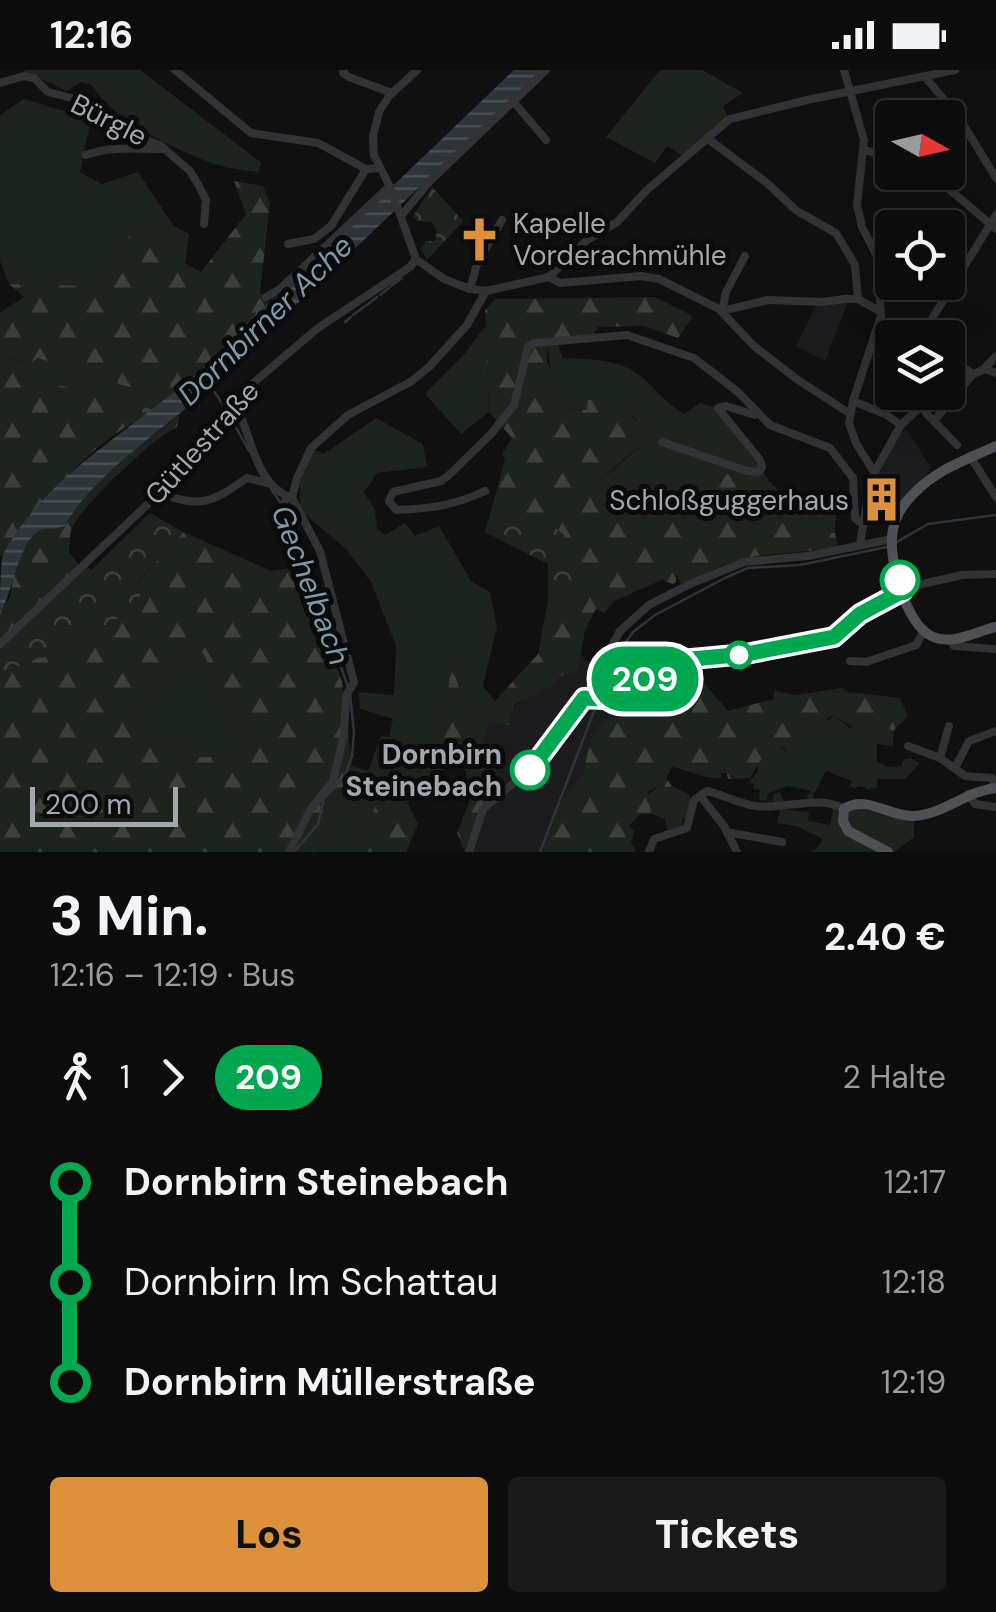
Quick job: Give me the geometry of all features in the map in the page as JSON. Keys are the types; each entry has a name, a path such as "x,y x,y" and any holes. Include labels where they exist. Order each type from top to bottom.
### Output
{"main road":[{"path":"996,446 934,475 899,513 892,543 913,619 924,631 950,640 996,627"},
{"path":"888,852 848,830 842,822 844,809 863,803 913,816 968,794 996,788"}],"street":[{"path":"344,70 349,77 392,94"},
{"path":"417,70 379,112 373,151 416,259 444,278 486,291 549,277 587,240 628,213 647,190 723,123 741,115 954,70"},
{"path":"400,213 546,70"},
{"path":"844,70 864,140 857,205 862,226 878,256 879,320"},
{"path":"895,84 897,70"},
{"path":"178,71 245,130 265,138 321,144 366,168 380,168"},
{"name":"Bürgle","path":"0,83 24,76 34,78 48,92 79,100 117,118 138,137 164,149 190,172 199,186 206,200 204,224"},
{"path":"925,77 958,116 996,178"},
{"path":"514,101 546,140"},
{"path":"707,138 768,183 790,206 836,233 855,265 858,300"},
{"name":"Bürgle","path":"96,161 86,155 112,146 133,151 164,149"},
{"path":"864,150 875,153"},
{"path":"288,244 321,236 366,168"},
{"path":"266,298 389,185"},
{"path":"950,190 993,226"},
{"path":"932,320 993,226 996,215"},
{"path":"336,218 346,225"},
{"path":"470,289 477,264 502,220"},
{"path":"722,312 726,292 746,256"},
{"name":"Gütlestraße","path":"0,644 158,493 228,407 307,336 410,267 416,259"},
{"path":"549,277 560,283 654,277 722,312 754,346 849,413"},
{"path":"288,546 280,518 304,460 316,442 358,408 412,381 430,366 467,326 486,291"},
{"path":"722,312 770,300 858,300 881,312"},
{"path":"485,490 454,504 425,508 396,510 390,501 393,492 448,476 491,434 514,405 528,347 534,343 627,336 675,350 706,365 776,428 826,445 853,478 855,518 862,524"},
{"path":"875,339 852,401 849,423 856,443 899,513"},
{"path":"934,421 973,374 996,356"},
{"path":"965,369 973,374"},
{"path":"984,369 996,373"},
{"path":"852,401 885,414 901,426"},
{"path":"662,442 758,472 762,467 760,460 718,408 726,406 759,416"},
{"path":"228,407 268,484 286,501 322,555 354,672 333,781 310,810 289,852"},
{"path":"860,544 868,495 901,426 917,410"},
{"path":"926,410 957,446"},
{"path":"970,456 995,492"},
{"path":"158,493 200,503 233,490 244,479 268,484"},
{"path":"469,852 483,809 535,765 584,698 620,631 650,605 744,562 808,556 860,544 892,543"},
{"path":"584,698 619,696 662,667 681,660 746,654 834,637 860,614 903,591 962,575 996,574"},
{"path":"850,662 866,662 916,646 924,631"},
{"path":"950,640 956,646 996,650"},
{"path":"940,758 949,726"},
{"path":"956,766 969,742 996,731"},
{"path":"908,746 956,766 965,776 992,778 996,788"},
{"path":"648,852 654,839 687,828 694,800 711,791 755,806 801,806 816,802 844,809"},
{"path":"968,794 975,804 996,807"},
{"path":"702,797 737,852"},
{"path":"727,832 782,842"}],"shaded area":[{"path":"848,302 825,361 796,346 816,305"},
{"path":"907,430 930,466 929,472 900,503 880,469 899,434"},
{"path":"581,655 625,695 622,715 599,724 591,738 583,774 563,798 542,852 467,852 484,803 481,792 490,784 477,758 490,722 579,666"}],"green space":[{"path":"22,70 140,70 262,163 258,172 203,160 130,122 92,85 81,82 67,91"},
{"path":"660,70 702,70 743,93 723,106 728,117 683,156 667,146 655,163 606,137"},
{"path":"24,99 91,119 80,172 102,184 138,172 173,225 189,234 185,264 138,225 88,287 9,284 0,261 0,115"},
{"path":"234,181 263,186 270,202 260,292 268,302 240,334 166,399 38,358 28,364 1,354 2,364 43,381 155,410 87,457 41,505 0,557 0,313 24,297 9,284 88,286 138,225 185,264 201,272 246,214"},
{"path":"432,187 463,221 427,260 421,250 426,241 435,241 437,231 432,222 417,221 413,216"},
{"path":"655,297 693,316 678,338 644,326 598,327 592,337 547,346 547,363 558,376 553,384 556,407 587,410 588,399 599,404 607,398 619,399 620,408 637,420 635,427 656,436 597,483 608,496 673,493 736,471 762,470 777,489 797,501 791,527 835,533 838,546 743,559 681,585 676,574 673,584 662,580 614,601 604,613 596,609 585,630 579,666 574,673 560,676 546,690 514,705 509,725 490,722 478,758 496,783 481,791 488,800 465,852 457,833 471,797 464,765 442,753 451,661 465,709 482,723 495,701 538,654 548,600 580,592 512,518 485,532 505,460 502,454 512,438 489,412 485,310 496,299"},
{"path":"486,325 489,412 461,434 425,394 462,357"},
{"path":"558,344 563,358 608,362 639,374 684,414 700,403 713,407 762,470 736,471 673,493 608,497 597,483 655,436 635,427 637,419 614,408 556,407 547,345"},
{"path":"1,354 27,364 38,358 166,399 155,410 43,382 2,364"},
{"path":"180,414 177,427 120,473 78,517 71,530 69,552 82,569 0,645 0,615 10,597 16,565 32,536 40,530 65,526 101,479"},
{"path":"376,418 423,444 427,467 377,473 364,492 375,510 377,529 385,535 405,523 415,536 439,526 471,581 490,592 497,627 483,686 495,701 482,723 465,709 451,664 442,752 455,760 418,792 419,756 405,757 349,852 313,852 352,766 368,771 381,736 389,737 393,719 360,709 359,692 394,695 396,646 371,582 346,549 300,510 300,482 314,450 324,454"},
{"path":"816,491 836,507 835,533 791,527 797,501"},
{"path":"150,513 183,532 137,582 141,599 60,655 38,658 0,674 0,645 86,565 91,570"},
{"path":"541,516 564,535 580,592 548,600 548,564 485,532 512,518"},
{"path":"183,532 271,571 303,566 342,682 352,766 313,852 0,852 0,674 38,658 60,655 121,616 141,599 137,583","holes":["191,652 203,653 242,734 239,755 189,758 142,734 127,721"]},
{"path":"191,652 203,653 242,734 239,755 189,758 126,722"},
{"path":"702,681 728,711 774,699 774,691 796,695 842,688 900,698 908,716 893,731 888,727 874,729 869,721 858,724 859,734 854,736 851,726 829,717 821,729 810,732 806,741 791,752 780,747 762,747 764,755 750,778 728,779 727,773 721,773 721,778 706,777 672,767 666,778 672,786 660,784 648,792 651,814 640,814 629,826 634,831 631,842 636,852 542,852 563,797 583,774 591,738 599,724 621,715 626,706 625,695 642,686 648,690 651,684 674,686"},
{"path":"834,716 853,730 859,729 857,723 869,721 894,729 893,746 877,744 877,762 887,767 901,766 903,760 910,758 920,763 905,779 877,779 877,787 868,790 850,786 852,781 826,771 814,799 808,801 811,791 788,786 768,793 767,800 773,801 774,794 780,792 785,803 759,800 760,790 749,783 757,772 762,747 780,747 785,751"},
{"path":"419,755 418,792 407,802 418,824 406,852 349,852 405,757"},
{"path":"660,784 690,795 688,820 683,818 681,828 667,830 665,819 651,814 646,797"},
{"path":"834,802 843,805 838,813 841,830 881,852 808,852 815,850 823,839 796,826 777,823 780,809 809,812 808,821 830,825"},
{"path":"853,807 914,819 914,837 894,852 848,826 846,814"}],"water":[{"name":"Dornbirner Ache","path":"514,70 542,70 212,385 93,488 65,526 34,535 22,554 0,615 3,554 43,500 67,476 199,371"}],"waterway":[{"path":"391,286 402,278"},
{"path":"380,295 389,288"},
{"path":"367,305 377,297"},
{"path":"353,315 365,306"},
{"path":"345,322 351,317"},
{"name":"Gechelbach","path":"210,385 225,408"},
{"name":"Gechelbach","path":"229,415 249,451"},
{"name":"Gechelbach","path":"271,489 280,502"},
{"name":"Gechelbach","path":"285,509 304,567 337,635 339,661 348,687"},
{"path":"895,543 928,524 996,515"},
{"path":"540,852 614,659 633,632 655,615 748,568 800,565 887,547"},
{"name":"Gechelbach","path":"294,852 318,824 324,798 344,778 352,756 350,694"}],"bus line":[{"name":"209","path":"530,770 584,698 619,696 662,667 681,660 826,640 860,614 903,591 900,580"}],"place":[{"name":"Kapelle Vorderachmühle","path":"480,239"},
{"name":"Schloßguggerhaus","path":"882,500"},
{"name":"Dornbirn Steinebach","path":"530,770"}]}
